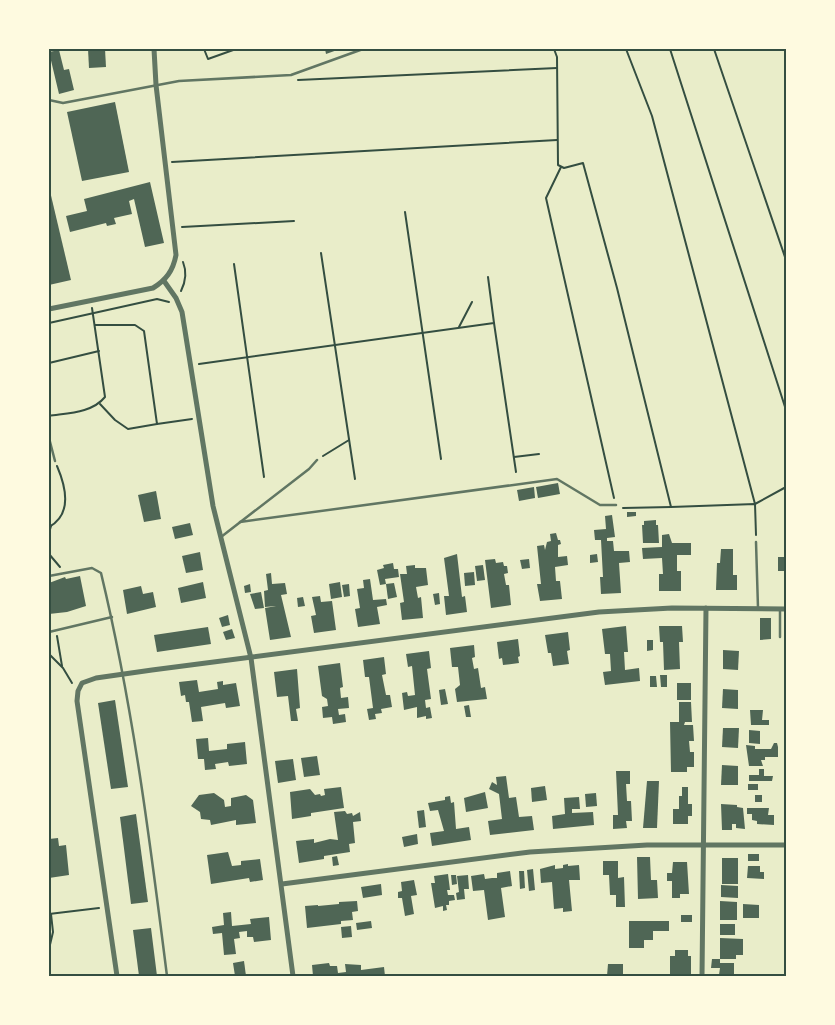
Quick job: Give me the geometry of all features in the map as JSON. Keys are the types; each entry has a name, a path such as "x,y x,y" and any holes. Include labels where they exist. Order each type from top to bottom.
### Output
{"street":[{"path":"49,309 152,288 164,281 174,265 176,255 156,85 154,49"},
{"path":"164,281 177,299 182,312 213,506 250,658 293,976"},
{"path":"702,976 706,608"},
{"path":"117,976 77,701 78,691 82,683 89,679 583,614 639,609 783,609"},
{"path":"282,884 521,853 639,845 786,845"}],"lane":[{"path":"49,100 64,103 179,81 296,73 363,49"},
{"path":"49,438 55,462"},
{"path":"220,538 309,469 317,460"},
{"path":"240,522 557,479 600,505 616,505"},
{"path":"756,542 758,608"},
{"path":"49,576 92,568 101,573 112,617 144,803 167,976"},
{"path":"780,637 783,609"},
{"path":"49,632 112,617"}],"path":[{"path":"204,49 208,59 236,49"},
{"path":"554,49 557,68 558,165 561,167"},
{"path":"626,49 652,116 755,504 756,542"},
{"path":"670,49 786,410"},
{"path":"714,49 786,260"},
{"path":"296,73 298,82 557,68"},
{"path":"165,163 558,140"},
{"path":"561,167 564,168 583,163 617,288 670,507"},
{"path":"561,167 546,198 616,505 622,508 755,504 786,487"},
{"path":"405,212 441,459"},
{"path":"172,227 294,220"},
{"path":"321,252 355,479"},
{"path":"234,264 264,477"},
{"path":"488,277 516,472"},
{"path":"49,416 89,409 100,404 105,397 91,300"},
{"path":"459,328 472,302"},
{"path":"191,365 494,323"},
{"path":"95,325 136,325 144,331 157,424"},
{"path":"49,363 98,351"},
{"path":"100,404 114,420 128,429 200,417"},
{"path":"317,460 349,440"},
{"path":"514,457 539,454"},
{"path":"49,533 50,527 62,515 65,506 66,493 55,462"},
{"path":"49,554 57,565 70,572"},
{"path":"56,630 63,668"},
{"path":"49,654 63,668 78,691"},
{"path":"49,948 53,932 50,914 107,907"}],"building":[{"path":"88,49 105,49 106,67 89,68"},
{"path":"325,49 340,49 326,54"},
{"path":"59,50 64,70 69,69 74,90 59,94 49,52"},
{"path":"115,102 129,172 82,181 67,112"},
{"path":"150,182 164,243 145,247 134,199 129,201 132,214 114,218 116,224 107,226 106,223 70,232 66,216 87,211 84,199"},
{"path":"49,187 71,280 49,285"},
{"path":"558,483 560,494 538,498 536,487"},
{"path":"534,487 535,498 519,501 517,490"},
{"path":"156,491 161,519 144,522 138,495"},
{"path":"627,512 636,512 636,516 627,517"},
{"path":"612,515 615,537 607,538 607,541 613,541 614,551 629,551 630,562 619,563 621,593 601,594 600,577 603,577 601,540 595,540 594,530 606,529 605,516"},
{"path":"656,520 659,543 643,543 642,525 644,525 644,521"},
{"path":"190,523 193,535 175,539 172,527"},
{"path":"556,533 561,544 558,545 558,557 567,556 568,565 555,567 556,581 560,581 562,599 540,601 537,584 541,584 537,546 544,545 545,550 547,542 551,541 550,534"},
{"path":"669,534 672,543 691,543 691,555 677,555 677,571 681,571 681,591 659,591 659,574 663,574 662,558 643,559 642,548 662,547 662,535"},
{"path":"721,549 733,549 733,575 737,575 737,590 716,590 717,563 720,563"},
{"path":"200,552 203,570 186,573 182,556"},
{"path":"457,554 462,597 465,596 467,612 446,615 444,596 449,596 444,558"},
{"path":"597,554 598,562 590,563 590,555"},
{"path":"778,557 786,557 786,571 778,571"},
{"path":"495,559 496,563 503,562 504,566 507,566 508,573 504,574 506,585 509,585 511,605 491,608 485,560"},
{"path":"529,559 530,568 522,569 520,560"},
{"path":"393,563 394,569 398,569 399,577 385,579 386,584 380,585 377,570 384,568 383,565"},
{"path":"415,565 415,568 426,568 428,585 416,587 418,598 421,597 423,618 402,620 400,603 404,602 400,574 407,574 406,566"},
{"path":"483,565 485,580 477,581 475,566"},
{"path":"474,572 475,585 465,586 464,573"},
{"path":"271,573 272,584 285,583 287,594 281,595 291,637 270,640 265,608 276,606 265,607 264,591 268,590 266,574"},
{"path":"80,576 86,606 67,612 49,614 49,583 65,577 66,579"},
{"path":"370,579 373,600 386,599 387,605 377,607 380,624 358,627 355,609 360,608 357,589 364,588 363,580"},
{"path":"203,582 206,598 181,603 178,588"},
{"path":"340,582 342,597 331,599 329,584"},
{"path":"394,583 397,597 388,599 386,584"},
{"path":"250,584 251,592 245,593 244,586"},
{"path":"349,584 350,596 344,597 342,585"},
{"path":"141,586 143,594 153,592 156,607 127,614 123,590"},
{"path":"261,592 264,608 255,609 250,594"},
{"path":"439,593 440,604 435,605 433,594"},
{"path":"320,596 321,602 332,601 336,630 314,633 311,616 316,615 312,597"},
{"path":"303,597 305,606 298,607 297,598"},
{"path":"228,615 230,625 222,627 219,618"},
{"path":"760,618 771,618 771,639 760,640"},
{"path":"626,626 628,652 624,652 625,670 639,668 640,681 605,685 603,672 611,671 610,654 605,654 602,629"},
{"path":"659,626 682,626 683,642 679,642 680,669 664,670 663,642 660,642"},
{"path":"208,627 211,644 157,652 154,635"},
{"path":"232,629 235,638 226,640 223,632"},
{"path":"568,632 570,650 567,651 569,664 553,666 551,653 548,653 545,635"},
{"path":"518,639 519,663 503,665 502,658 499,659 497,642"},
{"path":"647,640 653,640 653,650 647,651"},
{"path":"474,645 475,657 472,658 474,669 478,668 481,688 485,687 487,699 457,702 455,689 460,685 458,667 452,667 450,648"},
{"path":"723,650 739,651 738,670 723,669"},
{"path":"429,651 431,668 427,669 431,699 425,700 426,708 430,707 432,718 426,719 426,716 417,718 417,707 404,710 402,693 407,692 408,696 415,695 412,666 408,667 406,654"},
{"path":"384,657 386,674 382,675 386,695 390,695 392,707 381,709 382,713 375,714 376,719 369,720 367,709 373,708 369,677 365,677 363,660"},
{"path":"340,663 343,687 340,688 341,698 348,697 349,708 338,709 339,715 345,714 346,722 333,724 332,717 323,718 322,707 328,706 327,699 322,696 318,666"},
{"path":"297,669 300,708 296,709 298,721 291,721 288,696 277,697 274,672"},
{"path":"660,675 667,675 667,687 661,687"},
{"path":"650,676 656,676 657,687 650,687"},
{"path":"197,680 199,692 218,689 217,682 223,681 223,685 236,683 240,706 226,708 225,703 201,707 203,721 192,722 189,702 186,702 185,695 181,696 179,682"},
{"path":"677,683 691,683 691,700 677,700"},
{"path":"445,689 448,704 441,705 439,690"},
{"path":"723,689 738,690 738,709 722,708"},
{"path":"115,700 128,787 111,789 98,703"},
{"path":"679,702 691,702 692,722 685,722 684,725 693,725 694,741 689,741 690,752 694,752 694,767 687,767 687,772 671,772 670,722 679,722"},
{"path":"469,705 471,717 466,717 464,706"},
{"path":"750,710 763,710 762,720 769,720 769,725 751,725"},
{"path":"723,728 739,728 738,748 722,747"},
{"path":"749,730 760,731 760,744 749,743"},
{"path":"208,738 209,751 227,749 227,744 245,742 247,764 229,766 228,762 215,764 216,769 205,770 204,759 198,759 196,739"},
{"path":"774,743 777,743 778,757 765,757 765,760 761,760 763,766 749,766 746,745 755,746 755,749 771,749"},
{"path":"317,756 320,775 304,777 301,758"},
{"path":"293,759 296,780 278,783 275,761"},
{"path":"722,765 738,766 738,785 721,785"},
{"path":"759,769 764,769 764,776 773,776 772,781 749,781 749,775 759,775"},
{"path":"616,771 630,771 630,784 626,784 627,801 631,801 632,821 626,821 627,828 613,829 613,815 618,815"},
{"path":"506,776 509,798 516,797 519,817 532,816 534,830 490,835 488,821 502,819 499,794 489,789 492,782 497,785 496,777"},
{"path":"647,781 659,781 657,828 643,828"},
{"path":"748,784 758,784 758,790 748,790"},
{"path":"545,786 547,800 532,802 531,788"},
{"path":"341,787 344,808 311,813 311,816 292,819 290,792 310,789 315,795 320,794 321,796 325,795 324,789"},
{"path":"682,787 688,787 688,804 692,804 692,816 688,816 688,824 673,824 673,809 679,809 679,796 682,796"},
{"path":"485,792 488,808 466,812 464,798"},
{"path":"214,793 224,800 225,807 231,806 231,798 246,795 253,800 256,823 236,825 236,820 211,825 210,820 201,819 200,812 191,806 199,795"},
{"path":"596,793 597,806 586,807 585,794"},
{"path":"755,795 762,795 762,802 755,802"},
{"path":"450,796 451,803 454,802 456,829 469,827 471,840 432,846 430,833 444,831 438,810 430,811 428,803 445,800 445,797"},
{"path":"579,797 580,809 572,809 572,813 593,812 594,825 553,829 552,816 565,814 564,798"},
{"path":"721,804 737,805 737,807 743,808 745,829 736,828 736,824 732,824 732,830 722,830"},
{"path":"747,808 769,808 768,815 774,815 774,825 757,824 757,821 752,820 752,814 747,814"},
{"path":"424,810 426,827 419,828 417,811"},
{"path":"345,811 347,814 352,813 353,816 360,812 361,821 353,822 355,843 349,844 350,852 324,856 324,859 299,863 296,841 314,839 314,843 330,839 338,840 334,812"},
{"path":"136,814 148,902 131,904 120,817"},
{"path":"417,834 418,844 404,847 402,837"},
{"path":"58,838 59,846 66,845 69,875 49,878 49,839"},
{"path":"228,852 232,866 241,865 241,861 260,859 263,880 250,882 249,878 211,884 207,855"},
{"path":"748,854 759,854 759,861 748,861"},
{"path":"337,856 339,865 333,866 332,857"},
{"path":"637,857 650,857 651,880 657,880 658,898 638,899"},
{"path":"722,858 738,858 738,884 722,884"},
{"path":"603,861 618,861 618,878 624,877 625,907 616,907 616,895 610,895 609,875 603,875"},
{"path":"673,862 687,862 689,894 680,894 680,898 672,898 672,881 667,881 667,873 672,873"},
{"path":"568,864 568,866 579,865 580,880 569,880 572,911 563,912 563,908 554,909 552,882 541,883 540,869 555,865 555,869 563,868 563,865"},
{"path":"748,866 760,866 760,872 764,872 764,879 747,878"},
{"path":"533,869 535,890 529,891 527,870"},
{"path":"510,871 512,886 501,888 505,917 488,920 484,890 473,891 471,876 484,874 485,879 497,878 497,873"},
{"path":"519,871 524,871 525,888 520,889"},
{"path":"448,874 450,890 447,890 448,895 454,895 455,900 449,901 449,905 446,905 447,910 443,911 443,906 435,908 431,883 435,883 434,876"},
{"path":"451,875 456,875 457,884 452,885"},
{"path":"468,875 469,889 464,889 465,899 457,900 456,893 459,892 457,876"},
{"path":"414,880 417,895 411,896 414,914 405,916 402,898 398,898 398,892 402,891 401,882"},
{"path":"381,884 382,895 363,898 361,887"},
{"path":"721,885 738,886 738,898 721,897"},
{"path":"357,901 358,911 352,912 353,920 341,921 341,924 307,928 305,906"},
{"path":"720,901 737,902 737,920 720,920"},
{"path":"743,904 759,905 759,918 743,918"},
{"path":"231,912 232,926 251,924 250,919 269,917 271,940 254,942 253,937 247,937 247,931 239,932 240,938 234,939 236,954 224,955 222,933 213,934 212,927 224,925 223,913"},
{"path":"681,915 692,915 692,922 681,922"},
{"path":"371,921 372,928 357,930 356,923"},
{"path":"629,921 669,921 669,931 653,931 653,940 644,940 644,948 629,948"},
{"path":"720,924 735,924 735,935 720,935"},
{"path":"351,926 352,937 342,938 341,927"},
{"path":"151,928 157,976 139,976 133,930"},
{"path":"720,938 743,939 743,955 736,955 736,959 720,959"},
{"path":"675,950 688,950 688,956 691,956 691,974 670,974 670,956 675,956"},
{"path":"712,959 720,959 720,963 734,963 734,975 719,975 720,968 711,968"},
{"path":"244,961 246,976 235,976 233,963"},
{"path":"329,963 330,966 337,966 338,973 346,972 345,964 361,965 361,970 384,967 385,976 313,976 312,965"},
{"path":"608,964 623,964 623,976 607,976"}]}
